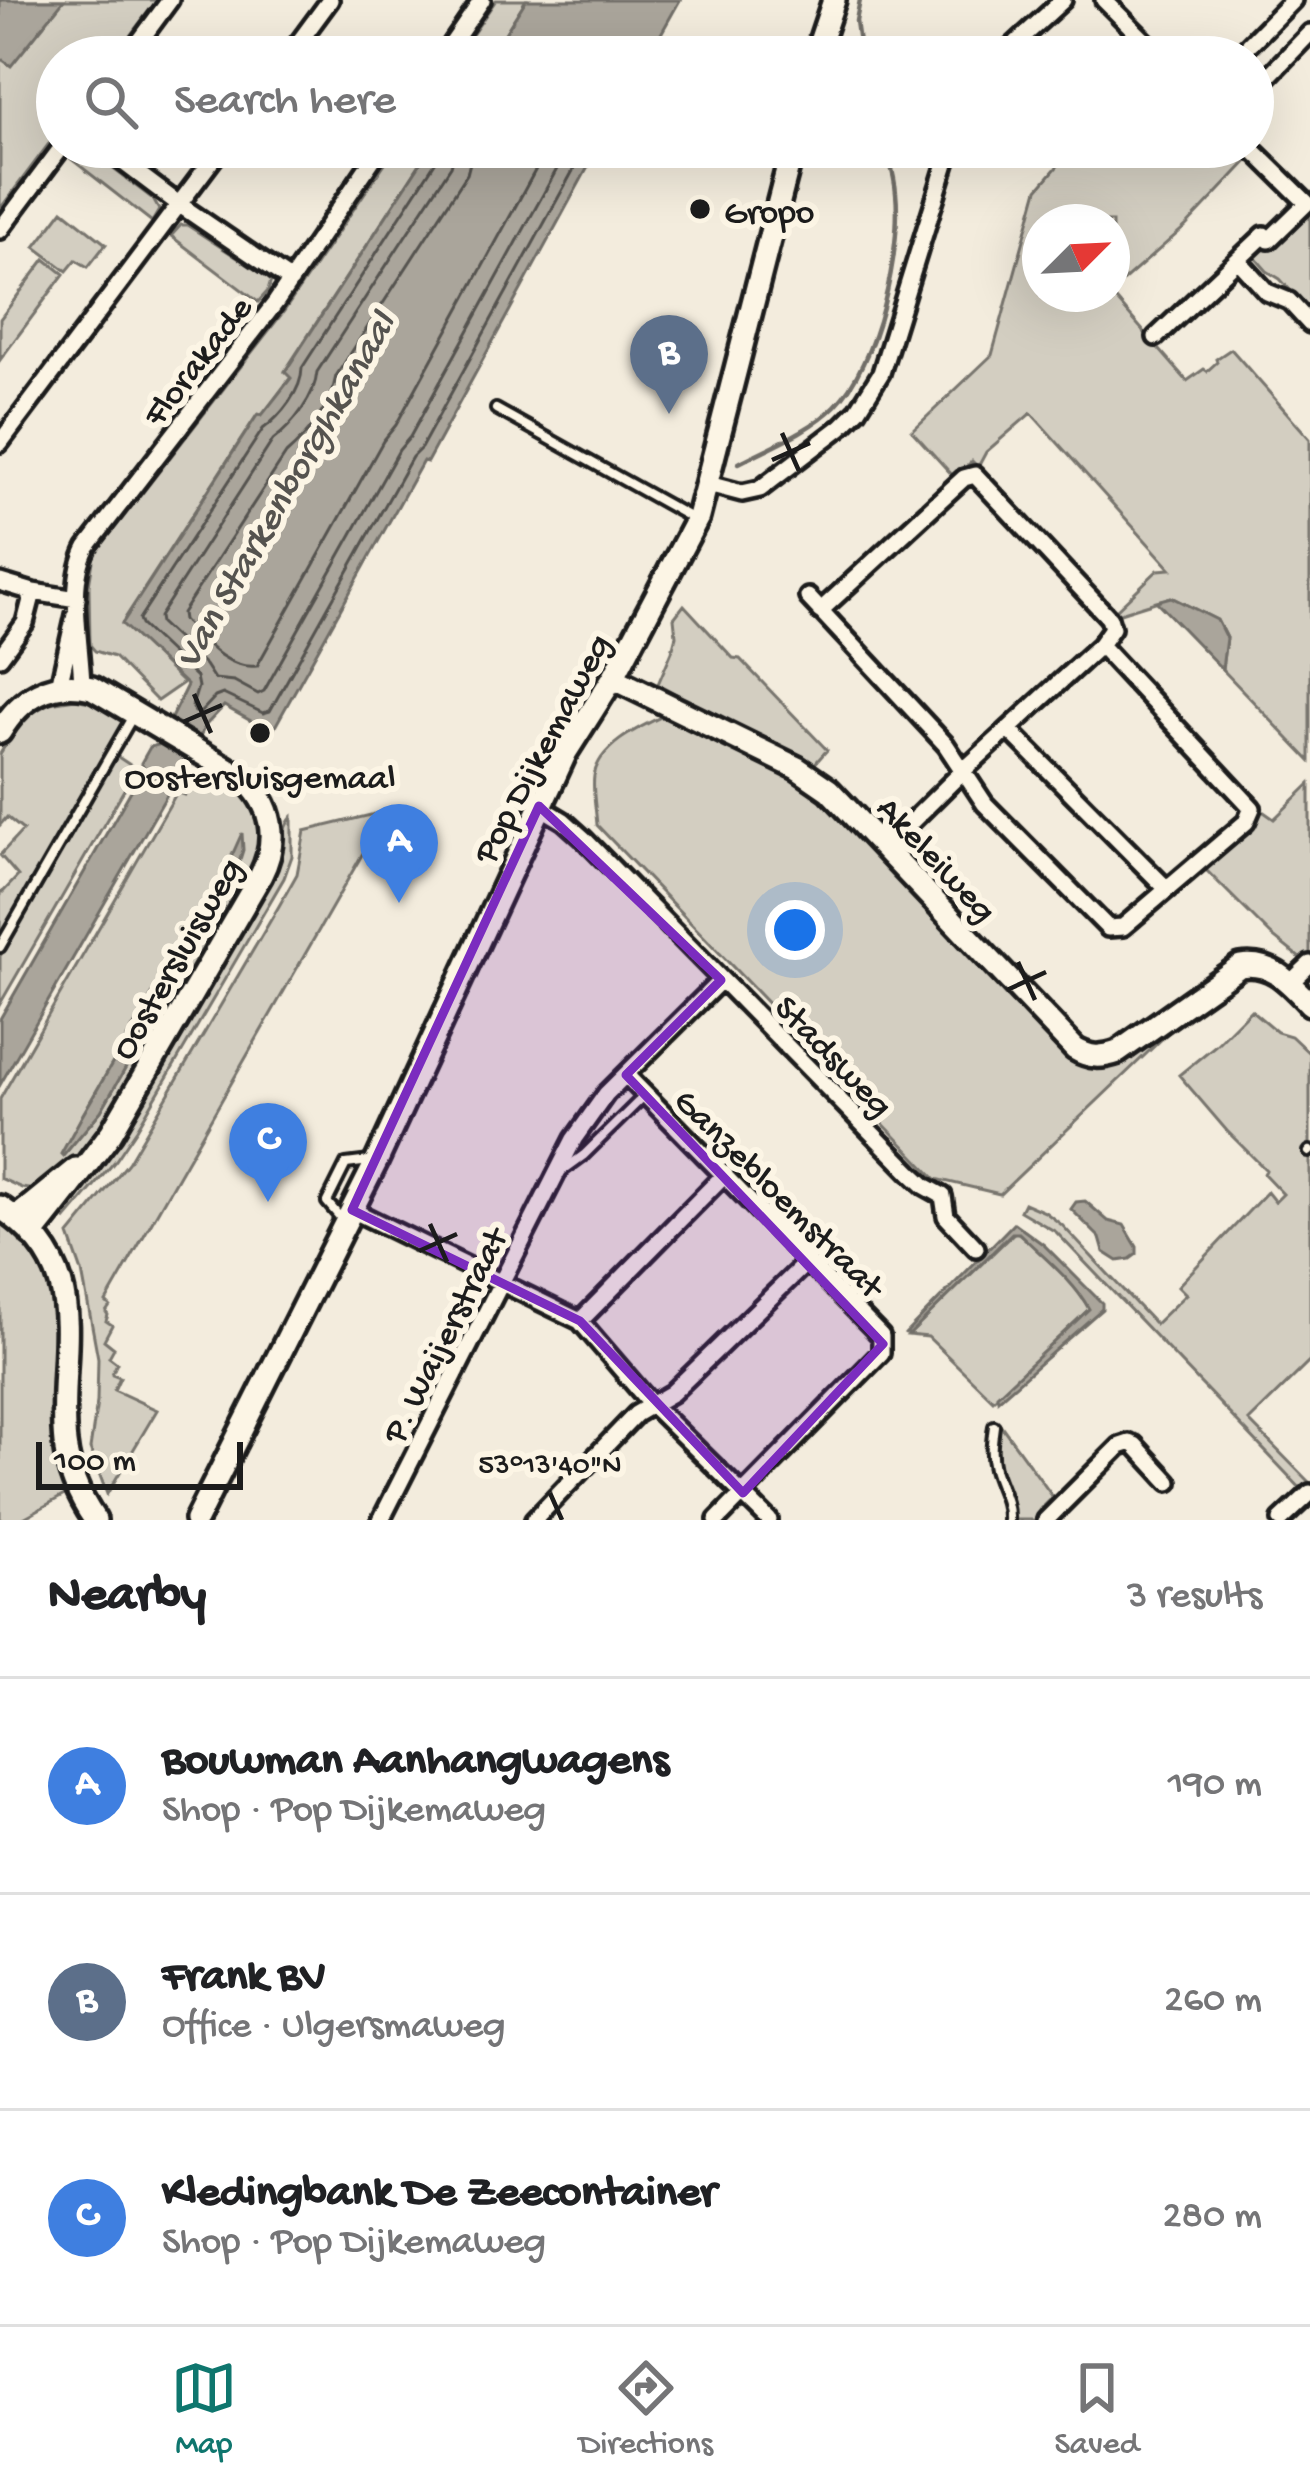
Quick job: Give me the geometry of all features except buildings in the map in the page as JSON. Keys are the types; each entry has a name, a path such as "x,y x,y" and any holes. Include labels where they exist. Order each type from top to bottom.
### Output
{"street":[{"path":"143,36 170,0"},
{"path":"303,36 330,0"},
{"path":"457,36 482,0"},
{"path":"822,36 834,0"},
{"path":"1024,36 1063,0"},
{"path":"1104,0 1141,36"},
{"path":"1258,36 1293,0"},
{"path":"1274,70 1310,33"},
{"path":"0,230 46,168"},
{"path":"131,168 291,281"},
{"path":"0,443 207,168"},
{"name":"Florakade","path":"59,686 87,547 291,281 368,168"},
{"name":"Pop Dijkemaweg","path":"196,1520 377,1160 566,752 613,678 696,521 788,168"},
{"path":"707,484 742,493 760,489 858,410 881,373 944,168"},
{"path":"1156,337 1264,235 1269,241 1308,203 1272,168"},
{"path":"1238,260 1267,292 1289,301 1310,324"},
{"path":"820,611 964,478 975,475 1109,618 1112,628 1100,645 885,848"},
{"path":"0,582 76,606"},
{"path":"0,657 25,623 33,592"},
{"path":"808,597 946,745 985,804 1108,928 1123,927 1246,822 1252,808 1100,645"},
{"name":"Florakade","path":"76,606 82,686"},
{"name":"Akeleiweg","path":"613,678 813,778 842,802 1084,1054 1105,1057 1118,1052 1240,966 1269,968 1290,983"},
{"path":"0,732 25,701 59,686"},
{"name":"Oostersluisweg","path":"16,1220 87,1162 111,1133 271,852 272,828 259,795 243,778 101,692 59,686"},
{"path":"1009,730 1167,889"},
{"name":"Stadsweg","path":"539,806 584,838 917,1180 944,1196 946,1216 976,1248"},
{"path":"1310,964 1290,983 1310,1004"},
{"name":"P. Waijerstraat","path":"381,1520 587,1119 722,980"},
{"name":"Ganzebloemstraat","path":"626,1075 881,1336 881,1352 743,1493"},
{"path":"580,1321 725,1174"},
{"path":"348,1217 580,1321 652,1405 769,1520"},
{"path":"16,1220 54,1269 64,1299 69,1336 65,1445 75,1484 95,1520"},
{"path":"534,1520 636,1414 672,1393 809,1260"},
{"path":"1046,1520 1120,1446 1129,1443 1169,1482"},
{"path":"717,1520 743,1493"},
{"path":"1281,1520 1306,1497"}],"lane":[{"path":"496,409 696,521"},
{"path":"0,947 134,713"},
{"name":"P. Waijerstraat","path":"557,1176 644,1095"},
{"path":"994,1426 993,1467 1005,1496 1008,1520"}],"highlighted area":[{"path":"539,806 721,980 626,1075 883,1344 743,1493 580,1321 352,1210"}],"shaded area":[{"path":"0,0 157,0 130,36 36,36 36,161 0,209"},
{"path":"496,0 526,0 503,36 471,36"},
{"path":"83,168 112,168 153,199 159,210 152,222"},
{"path":"382,168 417,168 285,371 291,377 262,416 257,415 122,623 183,683 157,701 114,657 90,645 89,585 94,555 284,311"},
{"path":"1056,168 1241,168 1186,226 1130,275 1130,204 1034,204 1038,189"},
{"path":"1302,207 1310,215 1310,312 1253,255"},
{"path":"63,210 106,244 88,267 76,260 67,271 35,247"},
{"path":"181,225 267,277 271,281 268,291 258,302 171,236"},
{"path":"1022,247 1022,312 1127,312 1187,381 1207,371 1231,349 1310,439 1310,761 1222,669 1226,638 1217,620 1171,597 1117,614 1158,570 1171,569 1031,413 986,452 978,467 972,461 955,478 912,431 992,355"},
{"path":"45,259 64,274 0,360 0,319"},
{"path":"684,605 827,750 811,768 658,684 676,636 674,618"},
{"path":"75,699 120,715 124,725 0,940 0,891 18,876 0,855 23,830 7,817 0,825 0,754 16,727 32,713 50,703"},
{"path":"665,715 804,779 1096,1061 1192,1010 1000,1194 936,1179 597,825 597,765 622,738"},
{"path":"115,755 136,769 0,1004 0,956"},
{"path":"202,763 249,801 259,826 257,861 115,1113 83,1154 40,1191 0,1178 0,1099 177,792 185,795 192,781 196,782","holes":["229,862 237,869 101,1111 63,1156"]},
{"path":"1310,784 1310,959 1306,963 1202,866 1261,810 1274,819"},
{"path":"387,811 106,1302 110,1306 106,1321 112,1325 104,1340 114,1348 109,1357 117,1363 112,1374 120,1377 114,1390 157,1410 107,1494 90,1449 98,1358 82,1272 69,1235 128,1163 279,906 297,874 305,831"},
{"path":"292,817 292,856 284,878 137,1129 66,1219 58,1211 270,880"},
{"path":"1251,1010 1310,1054 1310,1361 1249,1421 1310,1483 1305,1493 1056,1232 1020,1211 1024,1203 1062,1225 1155,1324 1186,1294 1178,1286 1267,1192 1275,1202 1283,1194 1179,1075"},
{"path":"0,1214 38,1256 56,1294 68,1493 20,1520 0,1520"},
{"path":"1016,1231 1066,1278 1089,1309 993,1400 928,1337 908,1335"},
{"path":"1000,1424 1053,1497 1035,1520 1013,1520 997,1451"}],"water":[{"path":"0,0 64,0 11,66 0,58"},
{"path":"526,0 680,0 660,36 503,36"},
{"name":"Van Starkenborghkanaal","path":"417,168 588,168 272,732 224,706 206,725 179,785 173,784 0,1085 0,1019 144,768 141,763 150,747 158,745 187,685 122,624 258,414 262,415 291,378 285,372"},
{"path":"1171,597 1217,620 1226,638 1222,669 1156,601"},
{"path":"242,833 237,869 212,917 101,1111 63,1156 82,1116"},
{"path":"1085,1201 1108,1221 1124,1225 1137,1254 1118,1261 1104,1252 1100,1238 1071,1209"},
{"path":"1014,1223 1044,1245 1102,1303 1102,1309 998,1400 997,1395 1089,1309 1019,1233 1012,1233 906,1333"}],"waterway":[{"path":"858,36 860,0"},
{"path":"739,463 825,415 850,387 863,363 883,306 895,245 891,168"}],"place":[{"name":"Gropo","path":"700,209"},
{"name":"Frank BV","path":"669,414"},
{"name":"Oostersluisgemaal","path":"260,733"},
{"name":"Bouwman Aanhangwagens","path":"399,903"},
{"name":"Kledingbank De Zeecontainer","path":"268,1202"}]}
